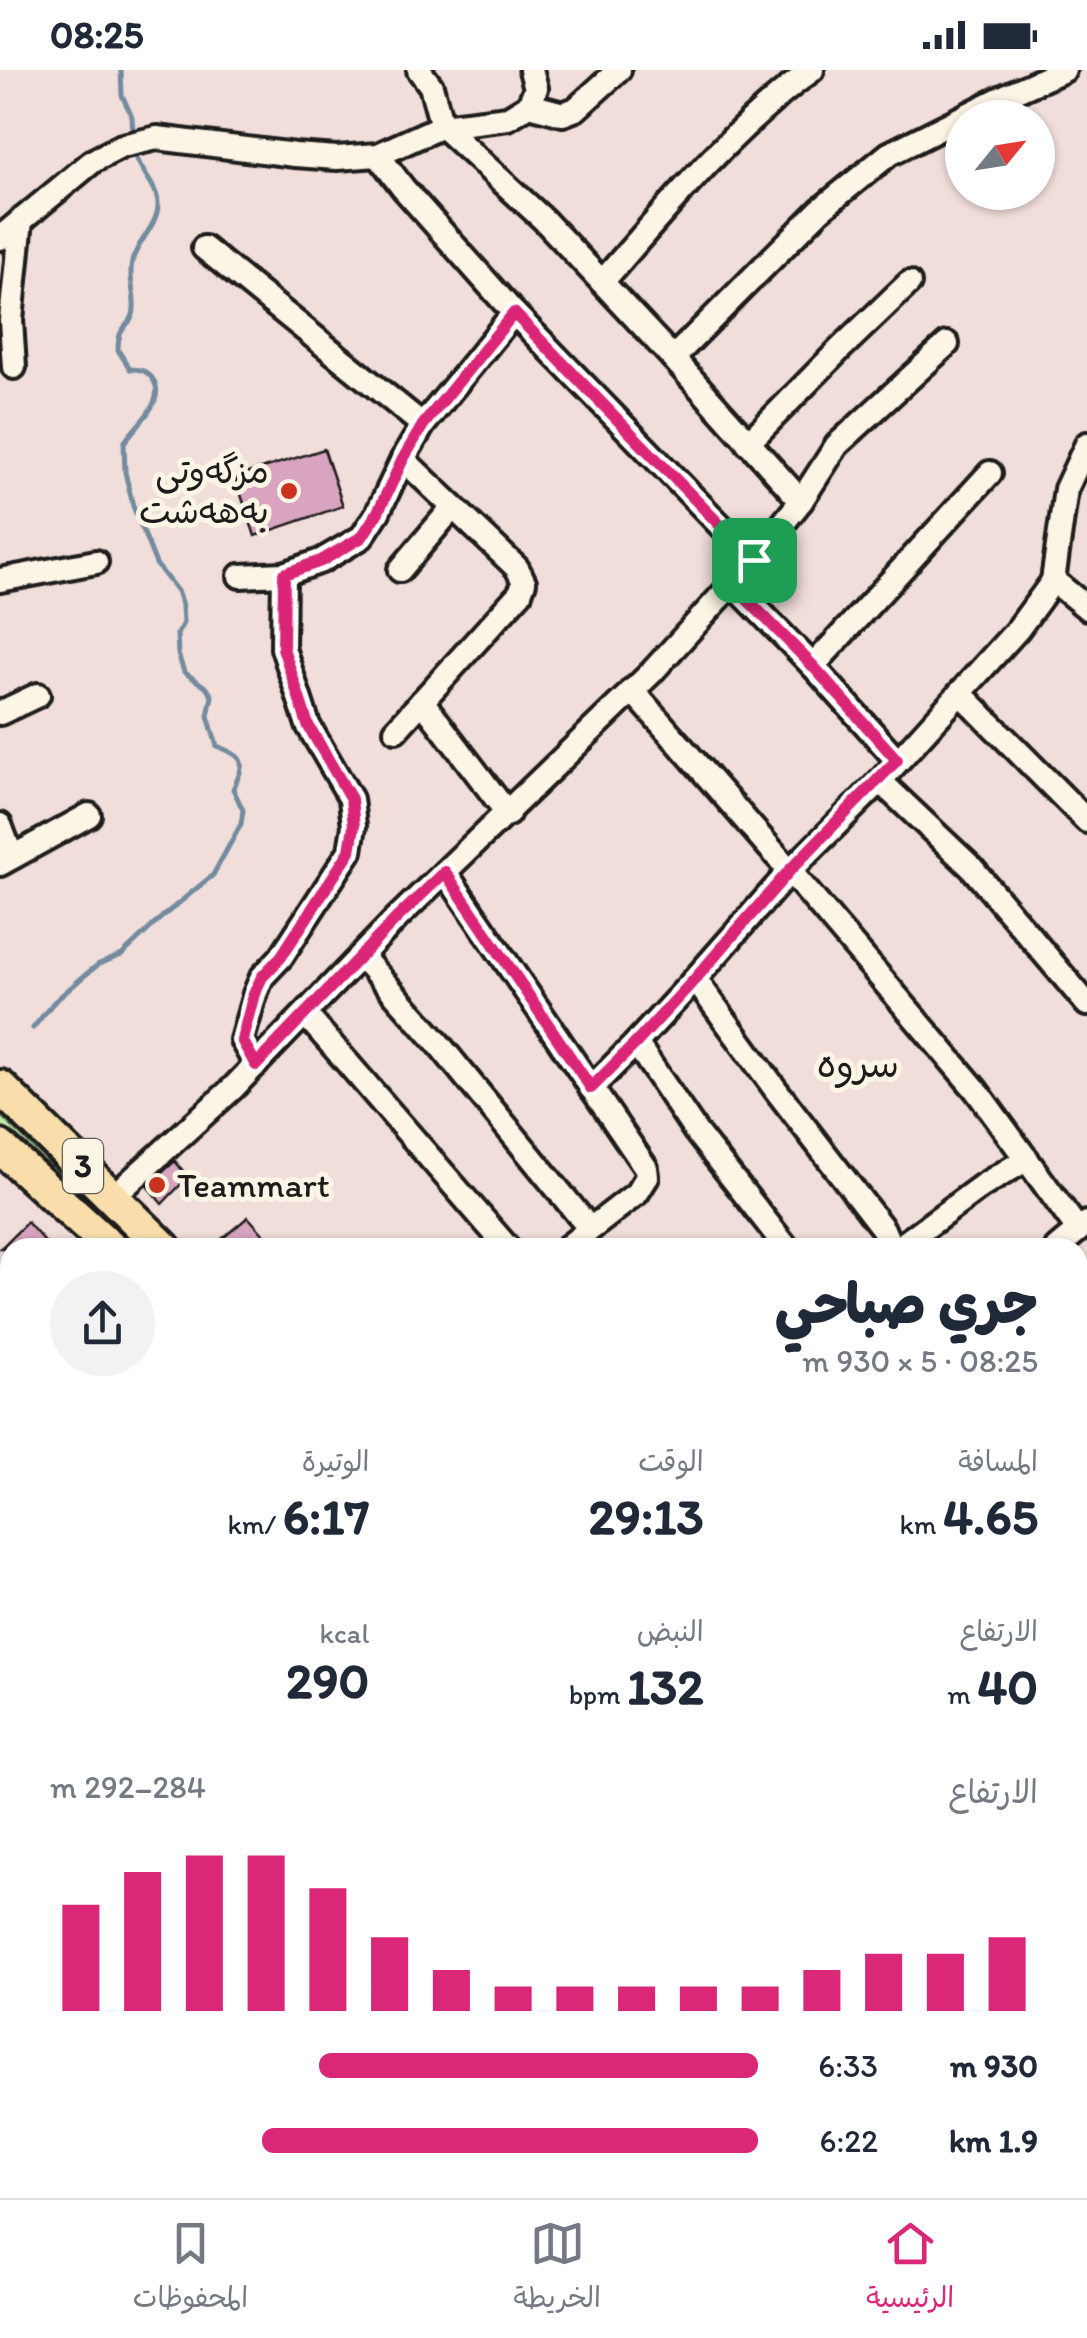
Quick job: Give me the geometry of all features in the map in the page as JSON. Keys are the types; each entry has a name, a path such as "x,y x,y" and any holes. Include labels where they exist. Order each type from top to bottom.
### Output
{"highway":[{"name":"3","path":"0,1087 154,1238"},
{"name":"3","path":"0,1147 97,1238"}],"street":[{"path":"419,70 431,86 442,126 544,220 801,501"},
{"path":"0,238 93,162 122,146 157,138 295,155 378,155 442,126 508,118 529,106 536,88 531,70"},
{"path":"529,106 563,114 576,109 619,70"},
{"path":"602,282 738,132 812,70"},
{"path":"673,358 820,210 889,154 1064,70"},
{"path":"378,155 514,313 754,560"},
{"path":"14,367 12,320 21,220"},
{"path":"204,248 423,425"},
{"path":"748,443 909,283"},
{"path":"240,576 284,574 321,561 362,537 423,425 514,313"},
{"path":"114,1196 256,1065 397,918 651,673 754,560 801,501 837,445 948,344"},
{"path":"591,1088 1018,629 1053,580 1066,489 1087,444"},
{"path":"396,730 520,593 524,582 516,568 403,459"},
{"path":"813,666 990,473"},
{"path":"400,570 454,507"},
{"path":"0,580 96,562"},
{"path":"256,1065 242,1040 254,994 350,851 354,826 351,799 308,725 283,648 284,574"},
{"path":"1053,580 1087,608"},
{"path":"732,584 813,666 897,760"},
{"path":"632,690 976,1090 1083,1227"},
{"path":"960,692 1087,821"},
{"path":"0,713 38,696"},
{"path":"422,701 508,814"},
{"path":"880,781 972,868 1087,1004"},
{"path":"0,825 6,861 88,815"},
{"path":"445,872 646,1168 646,1178 637,1193 579,1238"},
{"path":"362,957 438,1042 590,1229"},
{"path":"695,979 888,1238"},
{"path":"306,1014 499,1238"},
{"path":"636,1043 696,1132 779,1238"},
{"path":"908,1238 1027,1158"}],"green space":[{"path":"0,1115 126,1238 113,1238 0,1131"}],"building":[{"name":"مزگەوتی بەهەشت","path":"324,449 343,506 255,536 235,477"},
{"path":"175,1161 188,1177 162,1204 147,1186"},
{"path":"248,1217 267,1238 223,1238"},
{"path":"27,1222 41,1238 11,1238"}],"waterway":[{"path":"121,70 122,95 132,117 133,135"},
{"path":"33,1028 53,1003 84,976 99,964 122,955 213,875 241,824 243,810 233,789 241,761 217,746 208,716 212,696 184,672 177,634 183,623 182,605 177,591 156,564 133,506 125,472 124,443 154,404 156,395 152,378 142,370 130,369 118,350 120,335 134,313 132,262 158,206 134,151"}],"place":[{"name":"مزگەوتی بەهەشت","path":"289,491"},
{"name":"Teammart","path":"157,1185"}],"district":[{"name":"سروە","path":"858,1064"}],"route":[{"path":"514,313 754,560 732,584 813,666 897,760 790,870 636,1043 591,1088 445,872 256,1065 242,1040 254,994 350,851 354,826 351,799 308,725 283,648 284,574 321,561 362,537 423,425 514,313"}]}
